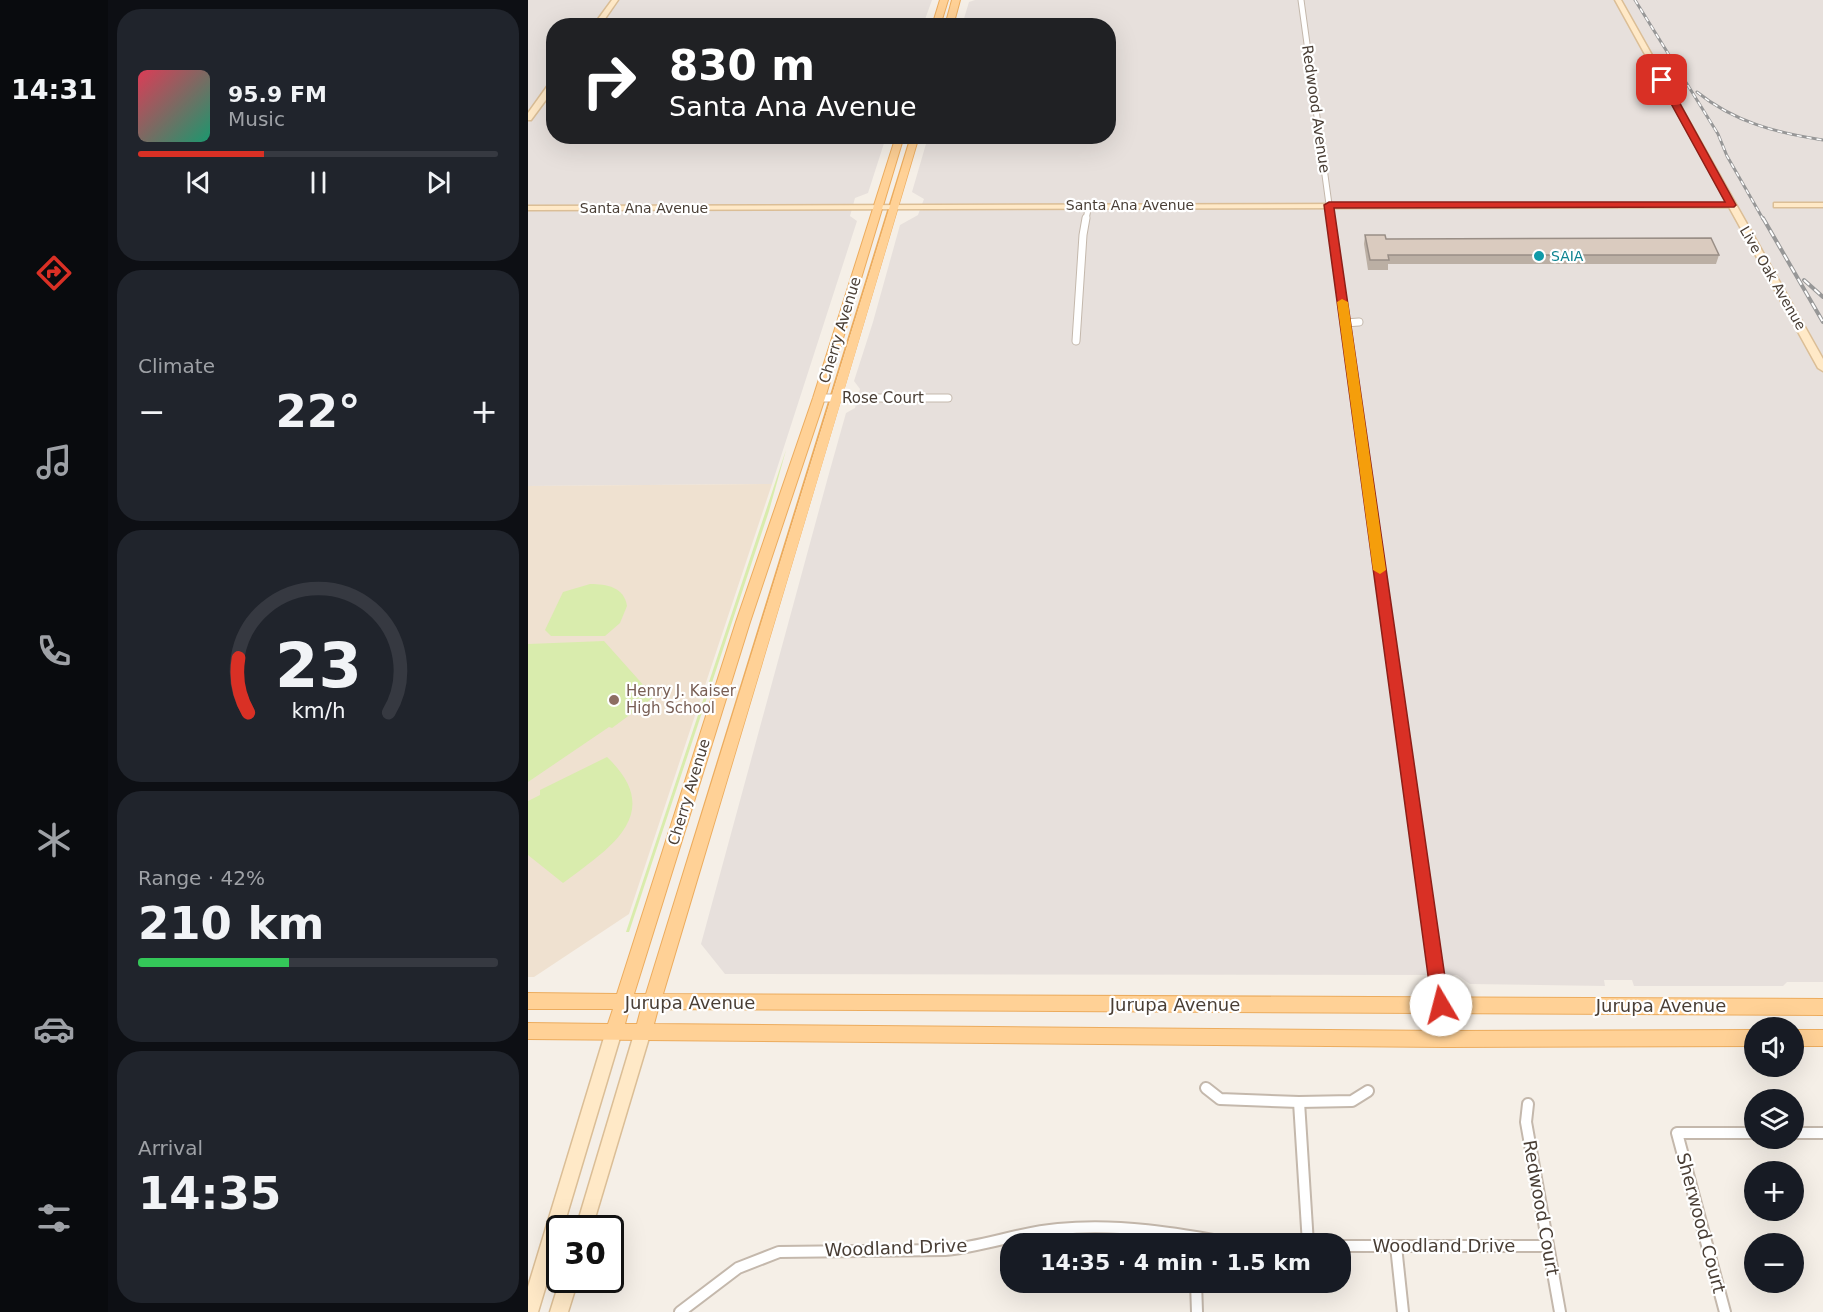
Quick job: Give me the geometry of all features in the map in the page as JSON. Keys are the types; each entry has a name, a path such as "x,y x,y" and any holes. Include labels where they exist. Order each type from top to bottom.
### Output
{"main road":[{"path":"938,18 944,0"},
{"path":"951,18 956,0"},
{"name":"Cherry Avenue","path":"614,1031 743,622 819,398 898,144"},
{"name":"Cherry Avenue","path":"643,1031 858,330 913,144"},
{"name":"Jurupa Avenue","path":"528,1001 1823,1007"},
{"name":"Jurupa Avenue","path":"528,1031 1445,1039 1744,1038"},
{"path":"1804,1038 1823,1038"}],"street":[{"path":"602,18 615,0"},
{"name":"Redwood Avenue","path":"1301,0 1445,1039"},
{"name":"Live Oak Avenue","path":"1618,0 1823,368"},
{"path":"528,118 546,94"},
{"path":"1777,205 1823,204"},
{"path":"1076,340 1083,235 1089,205"},
{"name":"Santa Ana Avenue","path":"528,208 1731,205"},
{"path":"1345,322 1359,322"},
{"name":"Rose Court","path":"819,398 948,398"},
{"name":"Cherry Avenue","path":"529,1312 614,1031"},
{"name":"Cherry Avenue","path":"588,1215 643,1031"},
{"path":"1206,1088 1220,1099 1299,1102 1352,1101 1368,1091"},
{"path":"1299,1102 1307,1233"},
{"name":"Redwood Court","path":"1528,1104 1526,1122 1560,1312"},
{"name":"Sherwood Court","path":"1725,1312 1677,1133 1744,1133"},
{"path":"1804,1133 1823,1133"},
{"name":"Woodland Drive","path":"1037,1233 1084,1227 1133,1227 1162,1233"},
{"name":"Woodland Drive","path":"680,1312 738,1266 758,1257 779,1252 945,1250 969,1248 1000,1241"},
{"name":"Woodland Drive","path":"1351,1246 1548,1246"},
{"path":"1396,1246 1403,1312"},
{"path":"559,1312 565,1293"},
{"path":"1196,1293 1197,1312"}],"shaded area":[{"path":"528,0 932,0 926,18 546,18 546,144 884,144 868,193 855,198 850,216 857,221 772,484 528,486"},
{"path":"975,0 1823,0 1823,982 1787,982 1783,986 1634,986 1632,980 1604,980 1605,986 1470,984 1457,975 725,974 701,944 846,413 855,408 860,389 854,381 900,225 918,215 924,199 912,192 926,144 1116,144 1116,18 964,18 969,2"},
{"name":"Henry J. Kaiser High School","path":"772,484 629,914 534,977 528,977 528,486"}],"green space":[{"path":"786,450 769,511 629,932 626,932"},
{"path":"590,584 614,588 622,595 627,606 620,623 605,636 551,636 545,630 563,592"},
{"path":"604,641 654,697 612,728 609,727 528,782 528,644"},
{"path":"607,757 624,777 632,796 631,813 624,829 613,843 563,883 528,855 528,801 540,795 540,790"}],"building":[{"path":"1365,235 1385,235 1386,239 1711,238 1719,255 1388,255 1389,260 1370,260"}],"railway":[{"path":"1635,0 1718,134 1727,156 1763,219"},
{"path":"1697,92 1741,119 1773,130 1823,140"},
{"path":"1763,218 1823,322"},
{"path":"1804,280 1823,297"}],"slow traffic":[{"path":"1342,302 1380,570"}],"place":[{"name":"SAIA","path":"1539,256"},
{"name":"Henry J. Kaiser High School","path":"614,700"}],"route":[{"path":"1441,1005 1329,205 1731,205 1662,80"}]}
